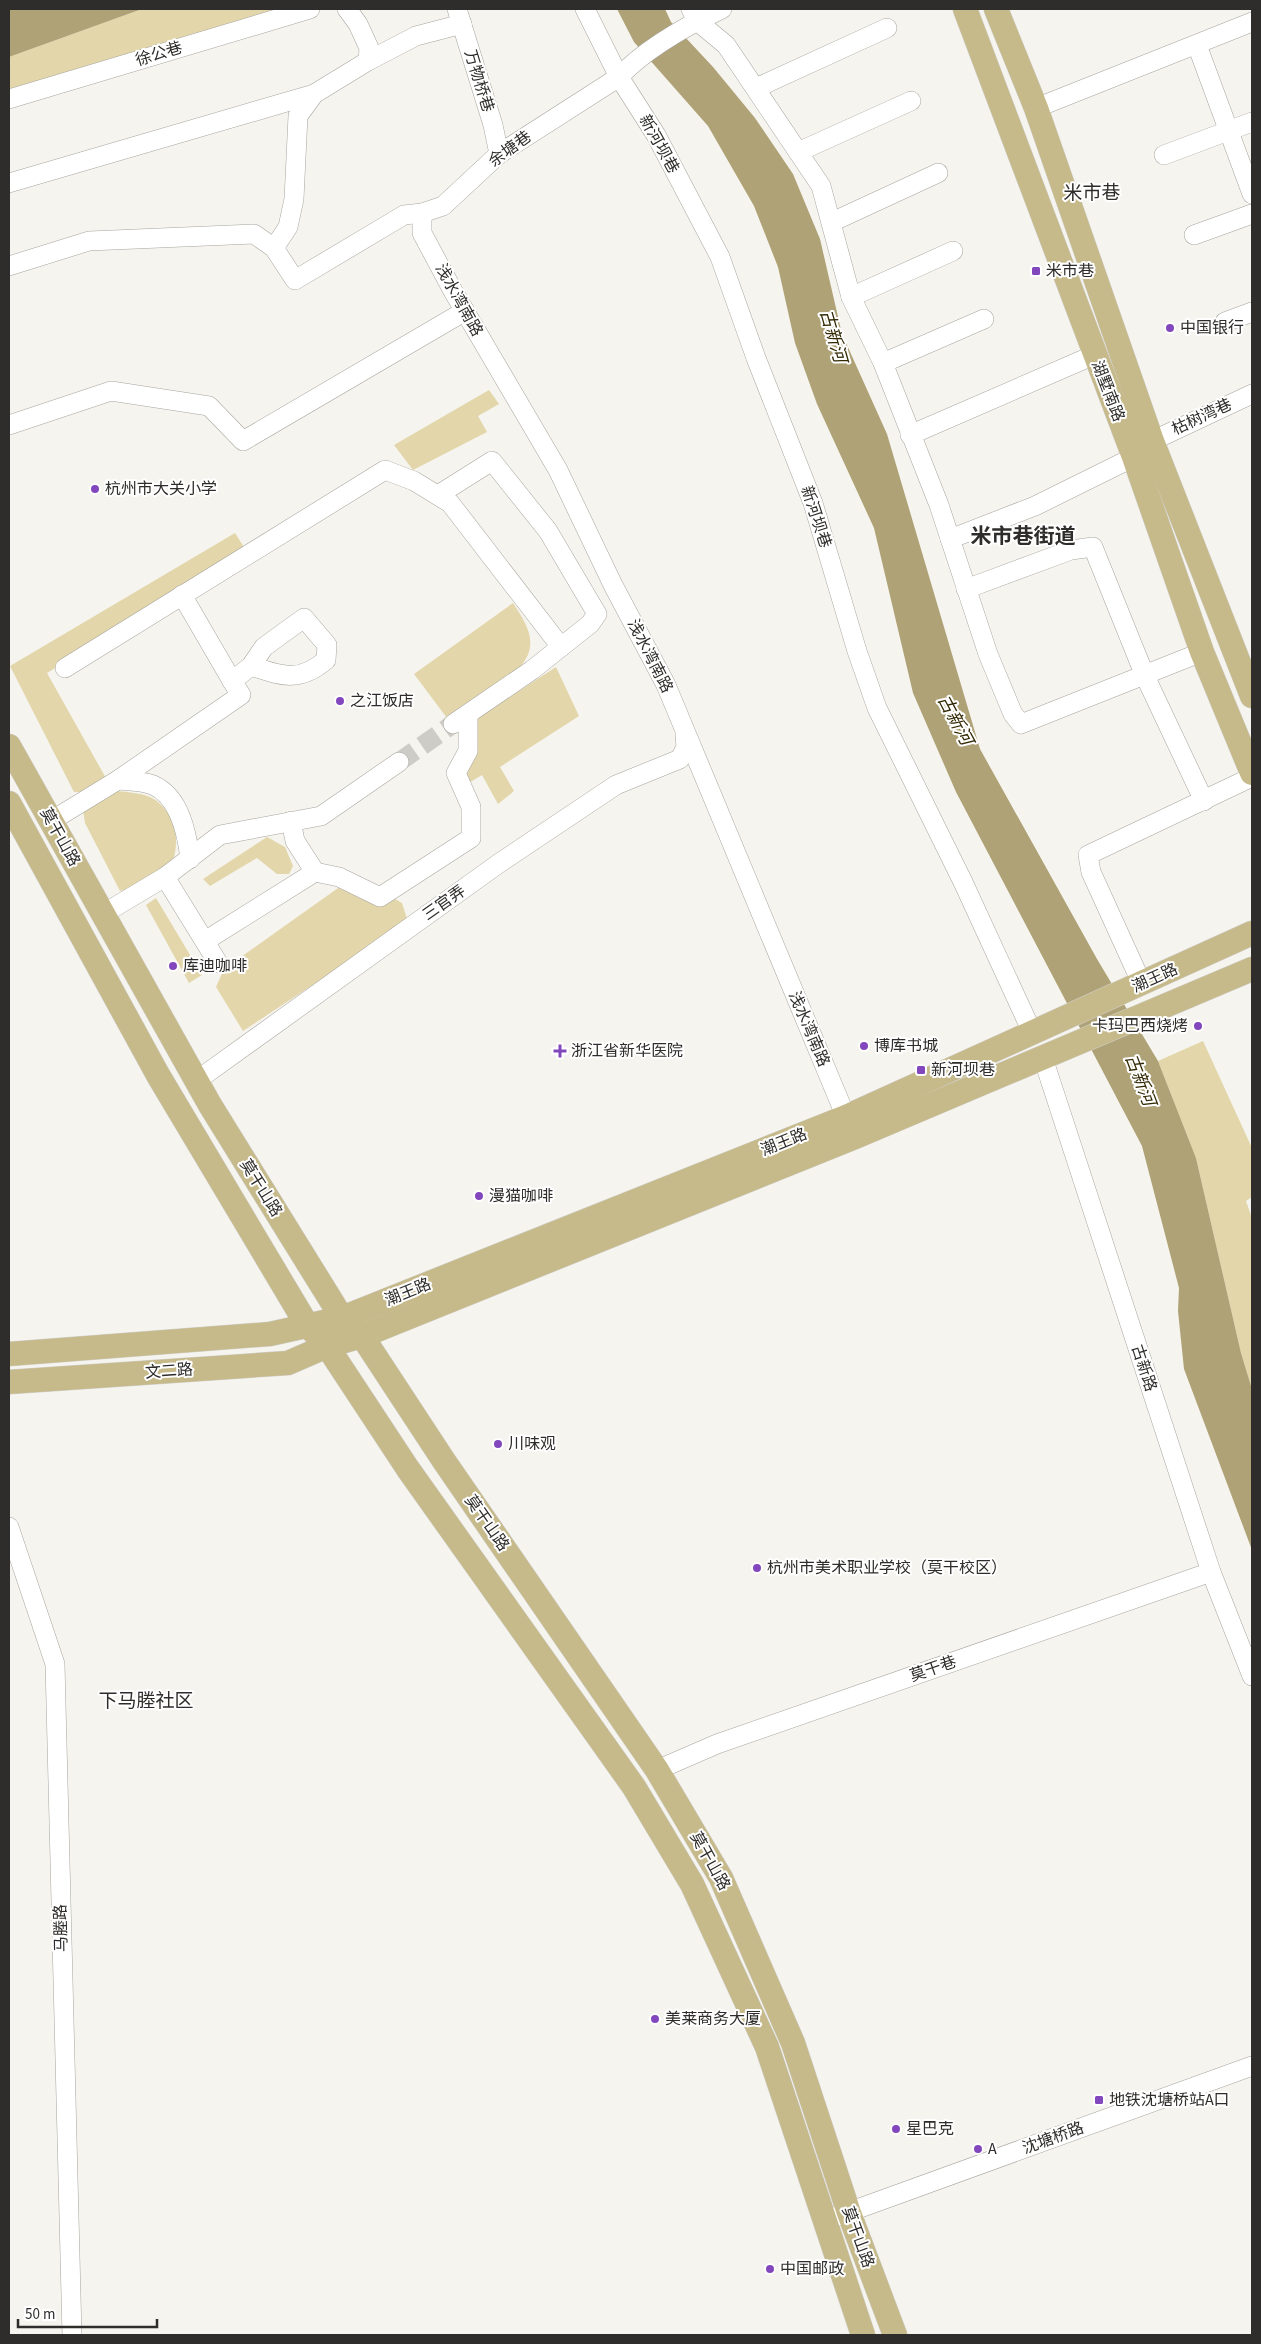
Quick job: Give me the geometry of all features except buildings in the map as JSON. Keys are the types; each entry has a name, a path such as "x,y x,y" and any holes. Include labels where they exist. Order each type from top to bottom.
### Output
{"main road":[{"name":"湖墅南路","path":"965,9 1134,457 1202,652 1252,775"},
{"name":"湖墅南路","path":"996,9 1036,108 1152,441 1252,696"},
{"name":"莫干山路","path":"9,746 196,1081 342,1318 362,1336 444,1462 657,1770 721,1878 793,2043 849,2212 895,2335"},
{"name":"莫干山路","path":"9,803 158,1075 307,1325 326,1346 408,1469 634,1787 692,1884 767,2047 863,2335"},
{"name":"潮王路","path":"307,1325 342,1318 846,1117 1252,933"},
{"name":"潮王路","path":"326,1346 362,1336 855,1137 1252,969"},
{"name":"文二路","path":"9,1354 270,1334 307,1325"},
{"name":"文二路","path":"9,1382 288,1363 326,1346"}],"street":[{"name":"徐公巷","path":"9,99 310,9"},
{"path":"347,9 358,24 369,48 368,61"},
{"name":"新河坝巷","path":"585,9 619,77 656,135 720,257 756,358 813,502 856,651 877,708 962,882 1032,1032"},
{"name":"余塘巷","path":"274,248 295,280 404,215 422,213 443,206 499,154 619,77 632,63 694,15 722,9"},
{"path":"694,15 726,44 821,186 851,297 883,364 939,505 966,589 1013,714 1022,724 1202,652"},
{"path":"9,183 314,94 368,61 459,16"},
{"name":"万物桥巷","path":"459,16 493,125 499,154"},
{"path":"1036,108 1197,44 1250,18"},
{"path":"756,88 887,28"},
{"path":"1197,44 1252,194"},
{"path":"9,266 89,241 254,234 274,248 288,227 294,199 298,116 314,94"},
{"path":"798,152 911,101"},
{"path":"1164,155 1252,122"},
{"path":"832,222 938,173"},
{"name":"浅水湾南路","path":"422,213 422,233 465,311 558,470 613,585 666,686 846,1117"},
{"path":"1194,234 1252,214"},
{"path":"851,297 954,251"},
{"path":"9,425 110,391 208,406 242,441 465,311"},
{"path":"1225,322 1252,312"},
{"path":"883,364 984,319"},
{"path":"910,435 1094,355"},
{"name":"枯树湾巷","path":"1152,441 1252,394"},
{"path":"950,539 1035,506 1134,457"},
{"path":"205,942 315,872 339,877 380,897 471,838 471,807 456,773 468,751 460,719 532,670 590,624 597,614 548,531 492,461 438,495"},
{"path":"64,668 385,470 414,481 450,502 561,647"},
{"path":"966,589 1072,550 1093,547 1145,676 1204,801"},
{"path":"51,820 118,780 241,695 182,595"},
{"path":"232,680 251,666"},
{"name":"三官弄","path":"196,1081 498,864 616,785 680,759 686,748 685,733"},
{"path":"103,914 165,877 220,835 321,816 399,762"},
{"path":"1133,988 1090,872 1088,855 1204,801 1252,775"},
{"path":"118,780 135,781 154,786 170,799 180,816 188,837 190,859"},
{"path":"292,821 295,841 315,872"},
{"path":"165,877 218,963"},
{"name":"古新路","path":"1043,1058 1211,1572 1252,1676"},
{"name":"马塍路","path":"9,1527 55,1664 72,2335"},
{"name":"莫干巷","path":"657,1770 717,1744 1211,1572"},
{"name":"沈塘桥路","path":"824,2221 1252,2066"}],"shaded area":[{"path":"142,9 298,9 9,92 9,57"},
{"path":"489,390 499,404 478,416 487,432 413,470 394,445"},
{"path":"235,533 247,552 47,673 107,780 83,792 74,792 10,666"},
{"path":"513,603 530,636 529,651 525,660 519,668 447,718 414,674"},
{"path":"556,667 579,716 500,767 514,791 498,804 482,775 467,784 461,765 474,720"},
{"path":"116,791 140,794 157,801 173,820 176,840 174,859 168,868 146,882 120,891 85,823 83,810"},
{"path":"267,837 285,847 293,866 289,874 277,874 257,858 210,886 203,879"},
{"path":"355,876 402,903 408,922 243,1031 216,987 224,969"},
{"path":"156,898 202,975 189,983 146,905"},
{"path":"1203,1041 1252,1148 1252,1197 1246,1201 1252,1218 1252,1389 1241,1353 1196,1158 1158,1061"}],"water":[{"path":"9,9 142,9 9,57"},
{"name":"古新河","path":"617,9 665,9 671,22 713,67 755,118 793,174 820,239 842,334 887,434 980,749 1097,959 1158,1061 1196,1158 1241,1353 1252,1389 1252,1550 1184,1369 1178,1311 1179,1288 1142,1146 956,792 913,693 874,528 817,404 795,343 778,267 754,206 708,126 634,42"}],"tunnel":[{"path":"399,762 453,724"}],"place":[{"name":"米市巷","path":"1036,271"},
{"name":"中国银行","path":"1170,328"},
{"name":"杭州市大关小学","path":"95,489"},
{"name":"之江饭店","path":"340,701"},
{"name":"库迪咖啡","path":"173,966"},
{"name":"卡玛巴西烧烤","path":"1198,1026"},
{"name":"博库书城","path":"864,1046"},
{"name":"浙江省新华医院","path":"560,1051"},
{"name":"新河坝巷","path":"921,1070"},
{"name":"漫猫咖啡","path":"479,1196"},
{"name":"川味观","path":"498,1444"},
{"name":"杭州市美术职业学校（莫干校区）","path":"757,1568"},
{"name":"美莱商务大厦","path":"655,2019"},
{"name":"地铁沈塘桥站A口","path":"1099,2100"},
{"name":"星巴克","path":"896,2129"},
{"name":"A","path":"978,2149"},
{"name":"中国邮政","path":"770,2269"}],"district":[{"name":"米市巷","path":"1092,193"},
{"name":"米市巷街道","path":"1023,536"},
{"name":"下马塍社区","path":"146,1701"}]}
